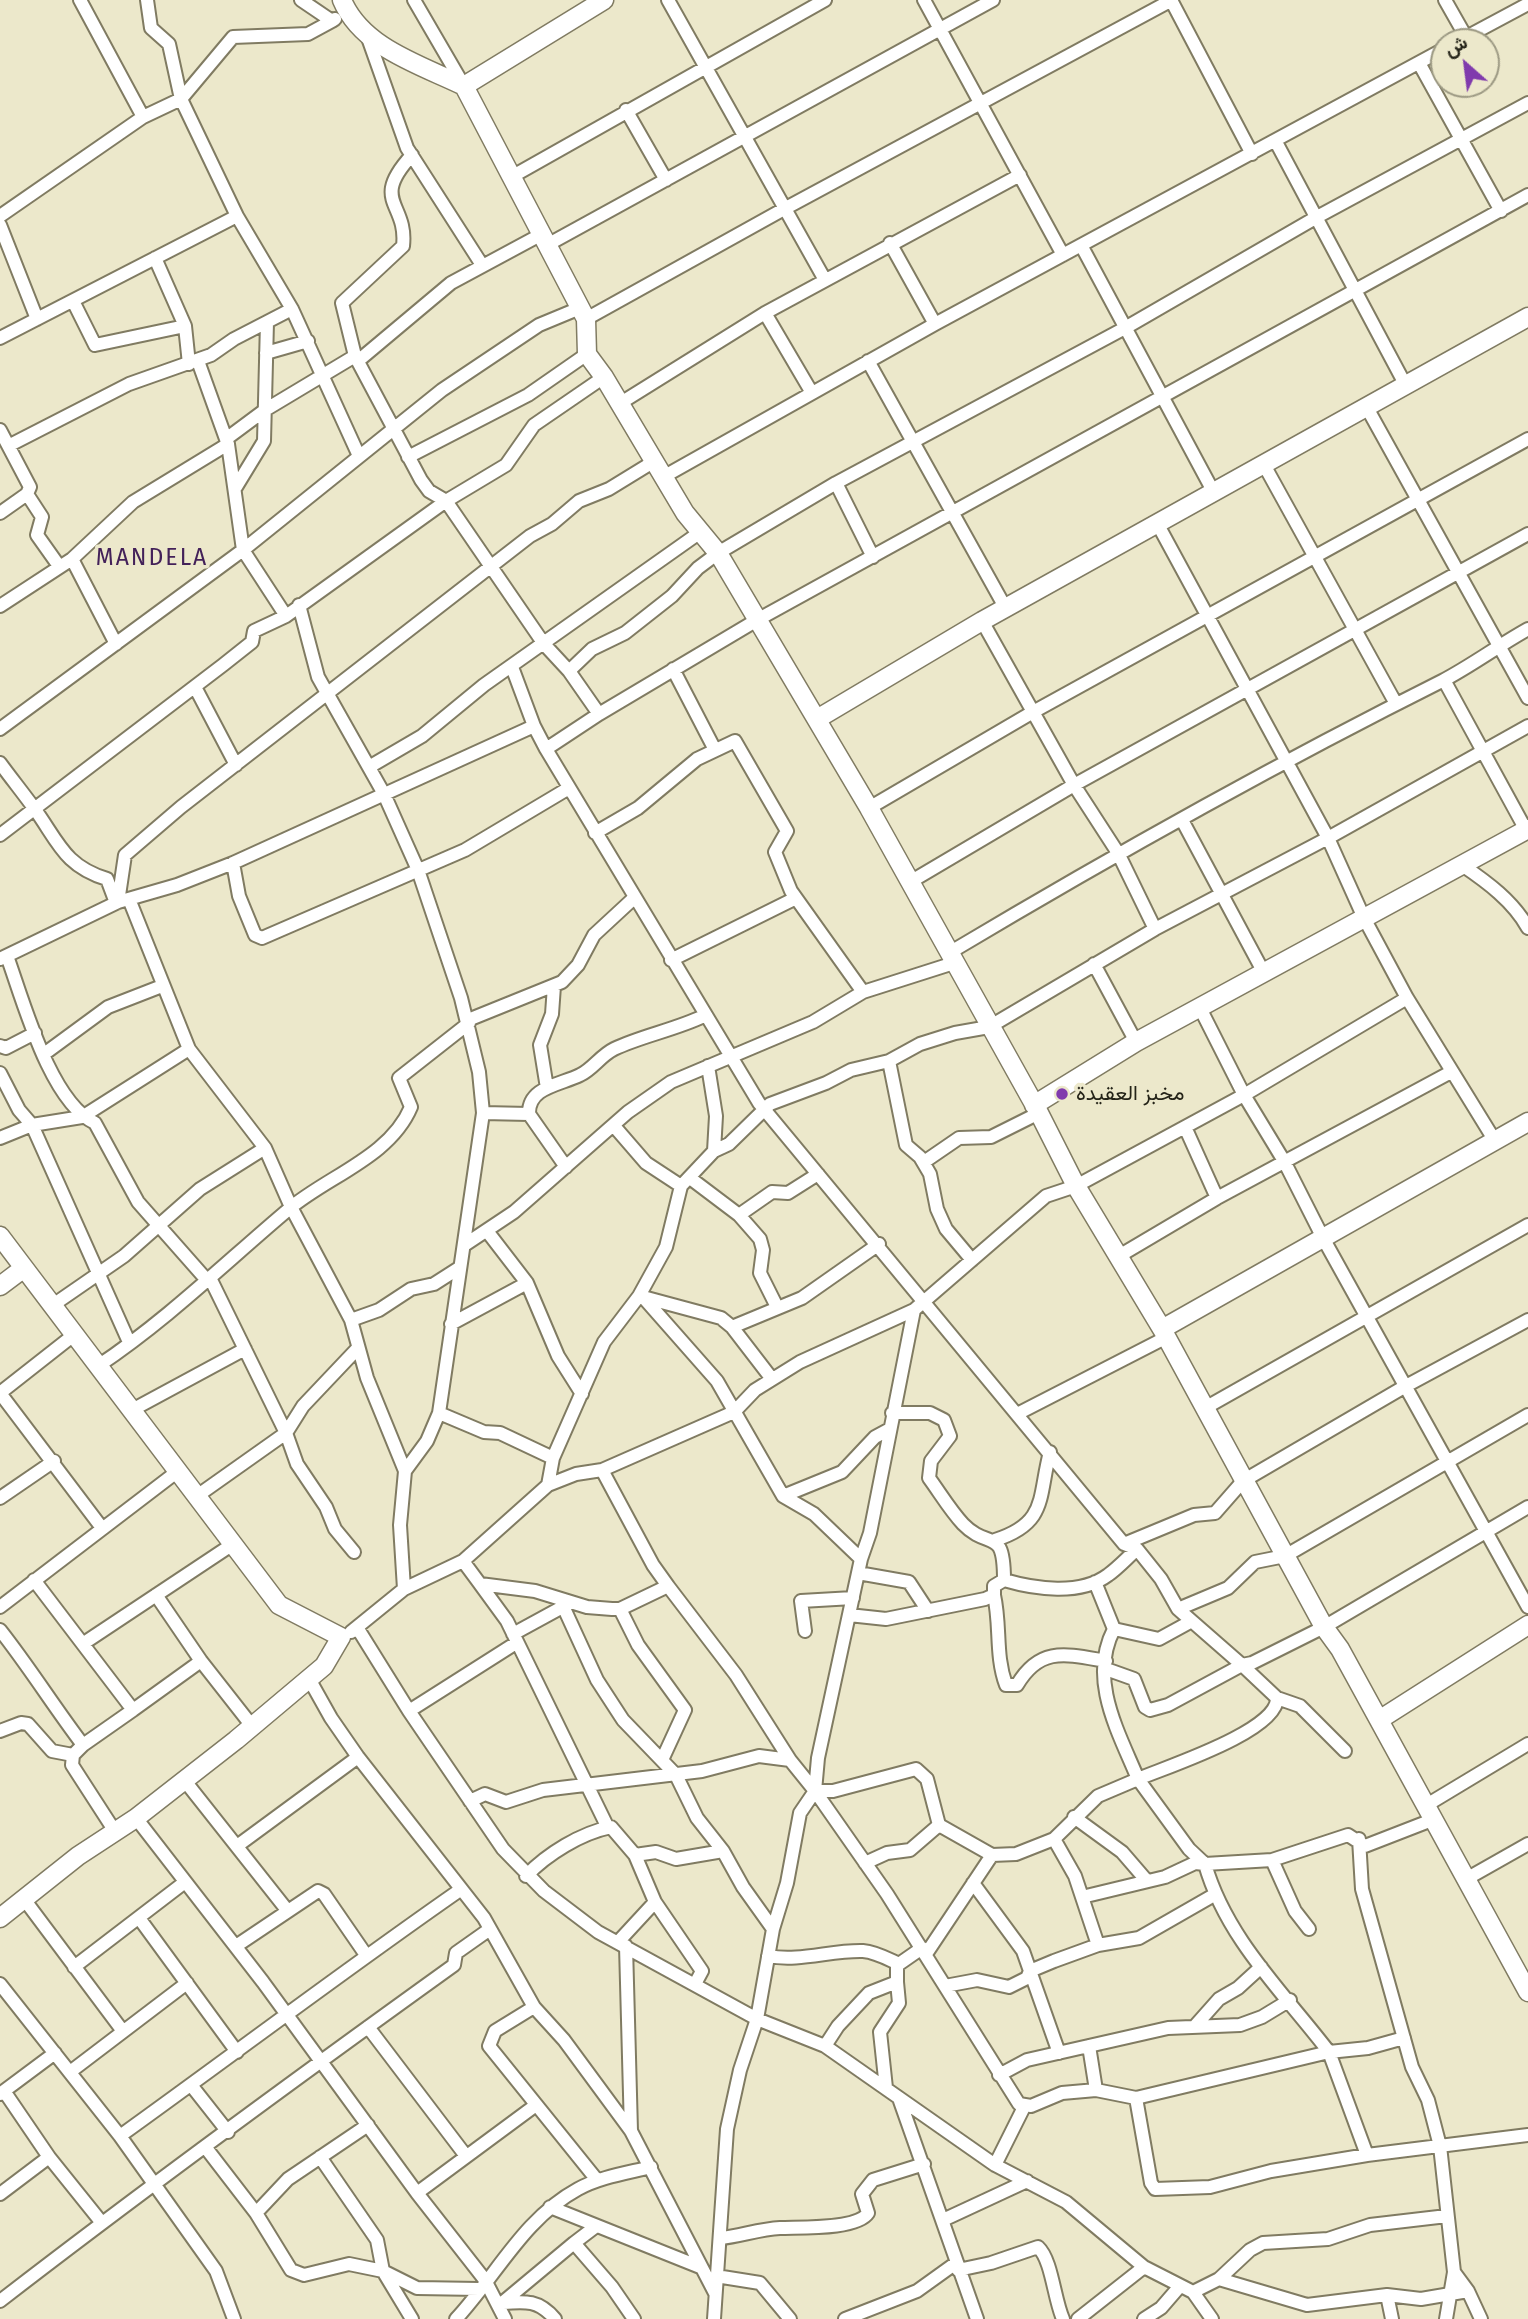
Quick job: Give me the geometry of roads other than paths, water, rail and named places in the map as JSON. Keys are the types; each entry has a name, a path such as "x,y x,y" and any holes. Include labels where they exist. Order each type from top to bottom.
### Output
{"street":[{"path":"80,0 143,117"},
{"path":"147,0 151,29 169,44 181,99 237,216 292,309 325,375 359,456"},
{"path":"300,0 341,11 367,34 464,86"},
{"path":"414,0 513,176 583,313 587,355 604,377 699,533 718,553 869,808 1037,1109 1076,1186 1205,1408 1428,1813 1521,1961 1528,1992"},
{"path":"464,86 580,6 604,0"},
{"path":"668,0 825,280"},
{"path":"513,176 825,0"},
{"path":"925,0 1063,255"},
{"path":"0,606 72,559 133,502 227,442 265,410 357,358 451,283 482,265 544,239 666,180 993,0"},
{"path":"0,729 243,550 442,390 539,325 583,313 784,209 1172,0 1252,154"},
{"path":"1445,0 1457,28"},
{"path":"1484,28 1528,4"},
{"path":"0,216 143,117 181,99 233,37 308,34 341,11"},
{"path":"367,34 404,141 482,265"},
{"path":"121,901 125,855 326,692 579,501 658,469 812,393 1430,57"},
{"path":"1419,63 1501,211"},
{"path":"569,671 592,649 625,633 672,596 698,568 718,553 913,441 1125,328 1317,218 1528,103"},
{"path":"626,110 666,180"},
{"path":"1276,142 1405,384"},
{"path":"412,155 394,176 391,191 405,232 403,246 342,303 357,358 408,457 429,491 446,502 544,644 569,671 599,714"},
{"path":"619,404 765,313 1020,175"},
{"path":"546,749 599,714 757,620 1527,197"},
{"path":"0,338 237,216"},
{"path":"0,225 37,319"},
{"path":"890,243 935,324"},
{"path":"1081,245 1213,491"},
{"path":"155,258 186,326 194,362 227,442 236,487 243,550 286,615"},
{"path":"72,301 95,345 186,326"},
{"path":"10,445 129,384 194,362 292,309"},
{"path":"765,313 812,393"},
{"path":"817,719 1005,607 1528,317"},
{"path":"236,487 264,440 267,321"},
{"path":"266,353 308,341"},
{"path":"408,457 528,394 587,355"},
{"path":"869,361 1005,607"},
{"path":"0,835 252,642 254,631 286,615 446,502 506,465 534,425 604,377"},
{"path":"1366,406 1528,698"},
{"path":"0,430 29,482 27,494 42,517 37,534 59,566"},
{"path":"869,808 1033,712 1528,439"},
{"path":"1263,463 1313,559 1395,702"},
{"path":"836,484 873,557"},
{"path":"0,513 27,494"},
{"path":"1157,523 1328,838 1364,918 1407,998 1495,1141"},
{"path":"369,767 422,736 472,694 699,533"},
{"path":"910,882 1074,785 1528,534"},
{"path":"72,559 116,644"},
{"path":"299,605 312,659 326,692 384,794 418,870 469,1021 483,1113 466,1244 458,1268 439,1413 427,1441 405,1471"},
{"path":"982,621 1074,785 1118,853 1155,929"},
{"path":"466,1244 514,1212 655,1093 708,1066 813,1021 863,992 952,958 1118,853 1395,702 1444,680 1528,629"},
{"path":"512,667 534,726 546,749 704,1016 765,1110 1050,1452 1161,1579 1178,1609 1277,1698 1300,1706 1345,1751"},
{"path":"673,669 714,748"},
{"path":"924,1162 959,1138 991,1137 1136,1042 1527,829 1444,680"},
{"path":"195,687 236,765"},
{"path":"211,1280 205,1279 138,1202 118,1160 95,1123 82,1117 60,1087 4,957 121,901 177,885 233,863 534,726"},
{"path":"548,1485 552,1458 604,1342 641,1296 666,1247 685,1182 714,1151 729,1144 765,1110 778,1100 826,1083 851,1070 888,1061 920,1044 955,1033 989,1027 1155,929 1328,838 1528,726"},
{"path":"595,833 638,808 714,748 732,741 737,742 787,831 776,848 777,860 796,898 863,992"},
{"path":"0,763 36,809 62,854 91,874 107,880 146,936 162,986 189,1049 265,1148 291,1207 351,1320 358,1349 405,1471 400,1525 404,1589"},
{"path":"233,863 243,909 255,935 262,938 465,850 569,788"},
{"path":"1181,820 1264,973"},
{"path":"1462,865 1488,882 1523,918 1528,928"},
{"path":"98,1366 211,1280 291,1207 382,1145 411,1107 399,1078 469,1021 554,986 572,972 601,928 634,898"},
{"path":"671,960 796,898"},
{"path":"1094,964 1136,1042"},
{"path":"44,1054 108,1007 162,986"},
{"path":"548,1088 540,1045 552,1014 554,986"},
{"path":"714,2319 727,2129 740,2070 757,2019 773,1929 787,1883 800,1813 816,1791 818,1758 861,1559 870,1533 891,1413 914,1310 923,1298 972,1260 1041,1199 1076,1186 1244,1095 1407,998"},
{"path":"1200,1008 1244,1095 1284,1161 1404,1387 1528,1607"},
{"path":"566,1167 528,1114 531,1099 548,1088 579,1076 617,1048 671,1031 704,1016"},
{"path":"0,1046 6,1048 35,1033"},
{"path":"0,1138 32,1125 82,1117 189,1049"},
{"path":"888,1061 906,1145 924,1162 932,1181 940,1218 972,1260"},
{"path":"708,1066 716,1116 714,1151"},
{"path":"1119,1256 1217,1198 1451,1072"},
{"path":"0,1073 19,1110 32,1125 130,1342"},
{"path":"483,1113 528,1114"},
{"path":"1018,1413 1163,1334 1323,1238 1528,1122"},
{"path":"614,1126 646,1163 685,1182 739,1215 763,1245 760,1273 777,1307"},
{"path":"1185,1127 1217,1198"},
{"path":"53,1305 124,1256 200,1189 265,1148"},
{"path":"739,1215 772,1192 793,1191 818,1174"},
{"path":"1205,1408 1366,1314 1528,1225"},
{"path":"487,1231 527,1283 558,1356 582,1394"},
{"path":"0,1236 279,1605 341,1637"},
{"path":"732,1327 818,1287 879,1244"},
{"path":"0,1286 24,1268"},
{"path":"351,1320 379,1310 411,1289 435,1284 458,1268"},
{"path":"211,1280 286,1433 297,1464 326,1507 335,1529 354,1552"},
{"path":"451,1324 527,1283"},
{"path":"641,1296 721,1318 732,1327 772,1379"},
{"path":"641,1296 717,1381 783,1496 814,1514 861,1559"},
{"path":"0,1918 114,1830 136,1818 185,1781 252,1726 324,1666 341,1637 358,1629 404,1589 463,1561 548,1485 576,1474 601,1470 734,1412 755,1390 800,1362 914,1310"},
{"path":"1528,1320 1404,1387 1243,1481 1215,1513 1194,1515 1131,1547 1107,1576 1095,1582 1050,1589 1004,1580 994,1586 1000,1621 998,1664 1006,1685 1017,1685 1031,1664 1058,1654 1106,1665 1134,1679 1145,1707 1152,1710 1168,1705 1242,1665 1324,1628 1528,1507"},
{"path":"75,1334 0,1393 102,1528"},
{"path":"132,1410 245,1349"},
{"path":"197,1496 286,1433 303,1406 358,1349"},
{"path":"439,1413 484,1432 500,1433 552,1458"},
{"path":"891,1413 930,1413 944,1420 950,1436 931,1461 929,1478 964,1525 995,1539 1004,1559 1004,1580"},
{"path":"1178,1609 1227,1588 1255,1562 1285,1556 1528,1415"},
{"path":"783,1496 842,1472 875,1437 888,1430"},
{"path":"995,1539 1024,1528 1042,1504 1042,1480 1050,1452"},
{"path":"0,1498 54,1461"},
{"path":"601,1470 647,1555 736,1675 790,1760 816,1791 924,1951 1018,2104 1024,2107"},
{"path":"0,1607 178,1471"},
{"path":"84,1643 233,1544"},
{"path":"463,1561 515,1638 608,1828"},
{"path":"858,1573 909,1582 928,1611"},
{"path":"34,1580 133,1710"},
{"path":"1095,1582 1114,1629 1105,1646 1105,1699 1138,1779 1189,1849 1205,1864 1214,1895 1238,1939 1290,2000 1329,2052 1367,2155"},
{"path":"480,1584 535,1591 567,1604 620,1609 668,1586"},
{"path":"156,1595 201,1661 252,1726"},
{"path":"849,1615 886,1619 994,1595"},
{"path":"804,1631 801,1601 853,1598"},
{"path":"409,1711 567,1604"},
{"path":"567,1604 597,1680 623,1720 676,1775 697,1818 723,1851 743,1887 773,1929"},
{"path":"620,1609 638,1646 685,1710 662,1760"},
{"path":"1114,1629 1159,1639 1190,1622"},
{"path":"1379,1720 1528,1625"},
{"path":"358,1629 409,1711 503,1849 526,1876 570,1912 757,2019 825,2046 995,2165 1066,2202 1143,2267 1193,2292 1212,2319"},
{"path":"0,1630 40,1681 56,1709 83,1745"},
{"path":"114,1830 72,1765 73,1755 83,1745 201,1661"},
{"path":"308,1677 331,1718 358,1757 490,1929 534,2007 564,2040 631,2132 716,2296"},
{"path":"816,1791 833,1791 916,1769 927,1779 939,1825 992,1855 1016,1854 1054,1839 1098,1796 1245,1734 1272,1714 1277,1706 1277,1698"},
{"path":"0,1731 21,1723 28,1724 52,1751 73,1755"},
{"path":"1359,1839 1359,1844 1365,1846 1428,1813 1528,1744"},
{"path":"470,1801 485,1794 506,1802 543,1790 676,1775 759,1756 790,1760"},
{"path":"237,1846 358,1757"},
{"path":"185,1781 287,1910"},
{"path":"1074,1817 1122,1852 1147,1881"},
{"path":"136,1818 289,2016 482,2284 500,2304 505,2319"},
{"path":"865,1863 887,1853 910,1850 939,1825"},
{"path":"526,1876 548,1855 586,1834 608,1828 615,1829 635,1855 655,1902 702,1970 695,1984"},
{"path":"1082,1897 1147,1881 1195,1863 1272,1860 1335,1837 1348,1835 1359,1839"},
{"path":"1054,1839 1075,1876 1098,1945"},
{"path":"1359,1839 1362,1889 1412,2067 1428,2100 1440,2146 1454,2272 1446,2319"},
{"path":"1468,1878 1528,1844"},
{"path":"635,1855 656,1852 676,1859 723,1851"},
{"path":"897,1964 924,1951 992,1855"},
{"path":"1272,1860 1295,1911 1309,1929"},
{"path":"74,1968 185,1882"},
{"path":"973,1883 1023,1951 1059,2053"},
{"path":"120,2136 289,2016 366,1955 460,1890"},
{"path":"236,1946 312,1893 324,1894 366,1955"},
{"path":"945,1986 977,1980 1009,1987 1027,1978 1030,1971 1098,1945 1139,1938 1214,1895"},
{"path":"24,1899 122,2030"},
{"path":"631,2132 622,1944 655,1902"},
{"path":"139,1918 237,2052"},
{"path":"0,2301 153,2183 206,2148 321,2060 454,1965 456,1953 490,1929"},
{"path":"768,1956 783,1959 864,1951 889,1958 897,1964"},
{"path":"886,2088 880,2032 899,2003 897,1964"},
{"path":"1195,2026 1219,1999 1251,1978 1261,1966"},
{"path":"825,2046 838,2026 869,1993 897,1982"},
{"path":"70,2071 187,1983"},
{"path":"1,1986 120,2136 216,2271 234,2319"},
{"path":"999,2074 1027,2060 1168,2028 1240,2025 1262,2017 1290,2000"},
{"path":"534,2007 495,2031 489,2046 597,2180"},
{"path":"368,2027 466,2156"},
{"path":"995,2165 1024,2107 1062,2093 1097,2090 1136,2098 1329,2052 1368,2048 1404,2038"},
{"path":"1089,2046 1097,2090"},
{"path":"55,2053 2,2092 49,2157 102,2222"},
{"path":"191,2085 228,2132"},
{"path":"1136,2098 1150,2183 1155,2189 1210,2187 1271,2171 1367,2155 1528,2135"},
{"path":"900,2101 977,2319"},
{"path":"417,2193 536,2105"},
{"path":"256,2213 275,2190 368,2125"},
{"path":"206,2148 256,2213 291,2270 304,2275 349,2264 383,2271 417,2288 482,2284"},
{"path":"0,2194 49,2157"},
{"path":"320,2157 376,2239 383,2271 412,2319"},
{"path":"720,2238 780,2228 798,2230 825,2227 864,2218 868,2213 862,2194 873,2180 924,2164"},
{"path":"456,2319 530,2226 550,2207 597,2180 651,2167"},
{"path":"943,2220 1027,2181"},
{"path":"550,2207 700,2267"},
{"path":"1193,2292 1219,2278 1250,2250 1263,2243 1328,2239 1370,2225 1447,2216"},
{"path":"500,2304 595,2227"},
{"path":"574,2243 612,2287 634,2319"},
{"path":"849,2319 917,2291 957,2266 991,2263 1038,2247 1044,2253 1054,2301 1063,2319"},
{"path":"1078,2319 1143,2267"},
{"path":"1454,2272 1468,2291 1481,2319"},
{"path":"716,2276 760,2283 770,2290 787,2318"},
{"path":"1219,2278 1307,2305 1387,2295 1421,2300 1468,2291"},
{"path":"1144,2319 1161,2308 1180,2286"},
{"path":"1387,2295 1392,2319"},
{"path":"500,2304 531,2301 555,2319"}],"place":[{"name":"مخبز العقيدة","path":"1062,1094"}],"district":[{"name":"MANDELA","path":"152,559"}]}
